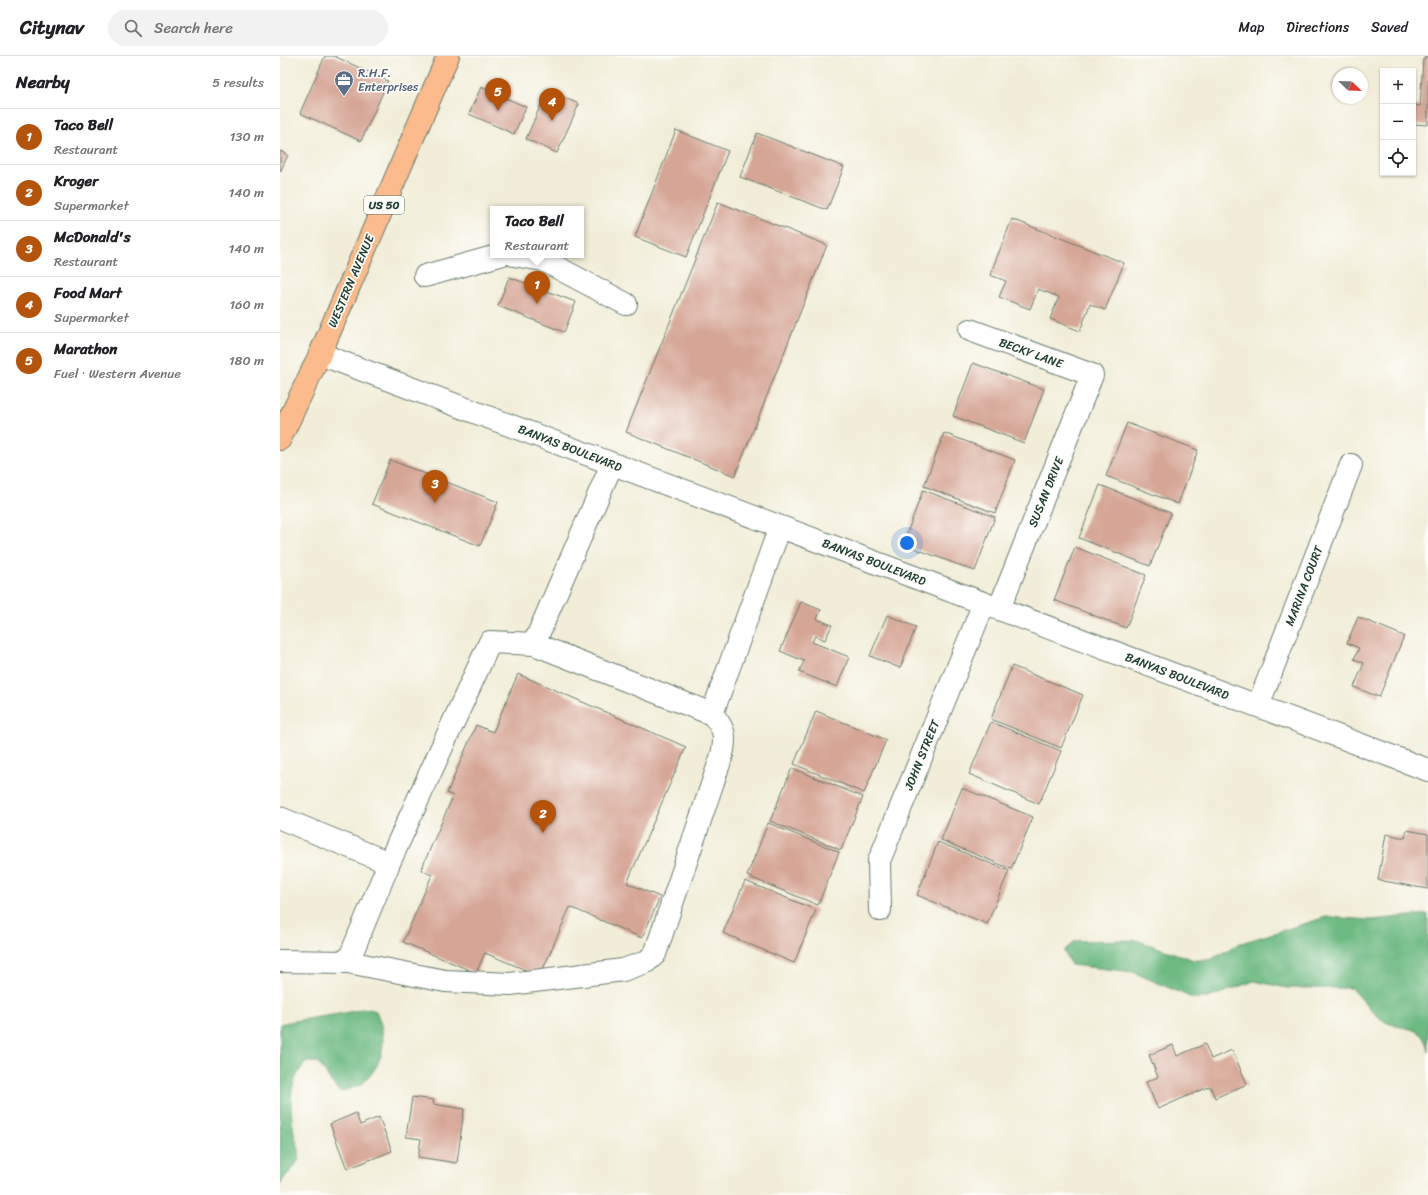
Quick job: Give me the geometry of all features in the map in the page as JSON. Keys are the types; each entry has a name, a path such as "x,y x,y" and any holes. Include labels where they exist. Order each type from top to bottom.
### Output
{"main road":[{"name":"WESTERN AVENUE","path":"280,439 320,354 448,56"}],"street":[{"path":"425,276 490,258"},
{"path":"531,258 543,260 626,304"},
{"name":"BECKY LANE","path":"970,330 1092,375"},
{"name":"BANYAS BOULEVARD","path":"320,354 1428,770"},
{"name":"SUSAN DRIVE","path":"992,606 1092,375"},
{"path":"534,644 612,464"},
{"name":"MARINA COURT","path":"1258,706 1351,465"},
{"path":"712,714 780,527"},
{"name":"JOHN STREET","path":"880,910 879,861 992,606"},
{"path":"280,961 348,962 445,981 510,984 623,970 646,962 655,954 722,755 726,739 721,725 712,714 534,644 490,642 389,863 348,962"},
{"path":"280,818 389,863"}],"green space":[{"path":"1428,914 1428,1051 1422,1036 1411,1029 1384,1021 1351,988 1287,988 1254,981 1208,998 1192,998 1133,972 1071,965 1064,951 1075,941 1136,940 1194,960 1210,960 1238,944 1326,917 1372,920"},
{"path":"366,1008 376,1011 382,1029 383,1047 378,1064 364,1082 341,1092 337,1089 317,1062 307,1062 300,1070 293,1087 291,1097 293,1127 299,1156 297,1162 280,1185 280,1024"}],"building":[{"name":"R.H.F. Enterprises","path":"325,56 334,56 388,81 361,141 300,113"},
{"path":"1425,56 1428,56 1428,125 1416,124 1416,105 1420,106 1423,59 1425,59"},
{"path":"481,87 526,107 514,134 469,114"},
{"path":"547,90 579,104 557,153 526,139"},
{"path":"676,130 728,151 686,257 635,237"},
{"path":"757,133 844,167 827,210 740,177"},
{"path":"280,151 288,155 280,172"},
{"path":"718,202 827,245 735,476 626,432"},
{"path":"1012,219 1124,263 1105,310 1090,304 1080,331 1050,319 1059,297 1038,289 1030,309 999,297 1006,281 990,275"},
{"path":"509,277 576,302 564,332 498,306"},
{"path":"973,363 1044,389 1024,443 953,416"},
{"path":"1127,423 1198,450 1178,504 1106,476"},
{"path":"944,433 1015,460 995,513 924,486"},
{"path":"390,460 498,502 480,546 372,504"},
{"path":"1100,485 1171,513 1150,566 1079,538"},
{"path":"923,490 995,517 975,571 903,544"},
{"path":"1075,547 1146,575 1126,628 1054,600"},
{"path":"801,602 821,610 817,619 832,625 825,640 815,636 812,642 849,657 837,687 799,672 804,661 780,651"},
{"path":"887,615 916,627 900,668 870,656"},
{"path":"1358,617 1404,636 1379,697 1354,687 1364,663 1354,659 1359,648 1347,643"},
{"path":"1012,666 1083,695 1061,748 991,719"},
{"path":"518,674 686,747 627,883 660,897 642,938 570,907 540,976 485,953 476,973 403,942 432,875 421,870 453,796 447,793 476,725 493,732"},
{"path":"816,711 886,740 864,793 794,764"},
{"path":"991,722 1061,751 1039,804 969,774"},
{"path":"792,768 863,797 841,850 770,821"},
{"path":"962,788 1033,817 1011,869 941,840"},
{"path":"768,823 839,852 818,905 747,876"},
{"path":"1407,830 1428,834 1428,889 1378,880 1386,834 1405,838"},
{"path":"938,842 1009,871 987,924 917,895"},
{"path":"745,881 816,910 794,963 723,933"},
{"path":"1205,1044 1211,1059 1232,1050 1247,1084 1215,1098 1210,1086 1158,1109 1146,1082 1158,1077 1149,1055 1173,1045 1177,1056"},
{"path":"412,1097 434,1100 433,1104 464,1109 457,1163 418,1157 421,1139 406,1137"},
{"path":"356,1113 360,1125 379,1117 392,1151 347,1169 330,1124"}],"place":[{"name":"R.H.F. Enterprises","path":"344,97"},
{"name":"Marathon","path":"498,111"},
{"name":"Food Mart","path":"552,121"},
{"name":"Taco Bell","path":"537,304"},
{"name":"McDonald's","path":"435,503"},
{"name":"Kroger","path":"543,833"}]}
